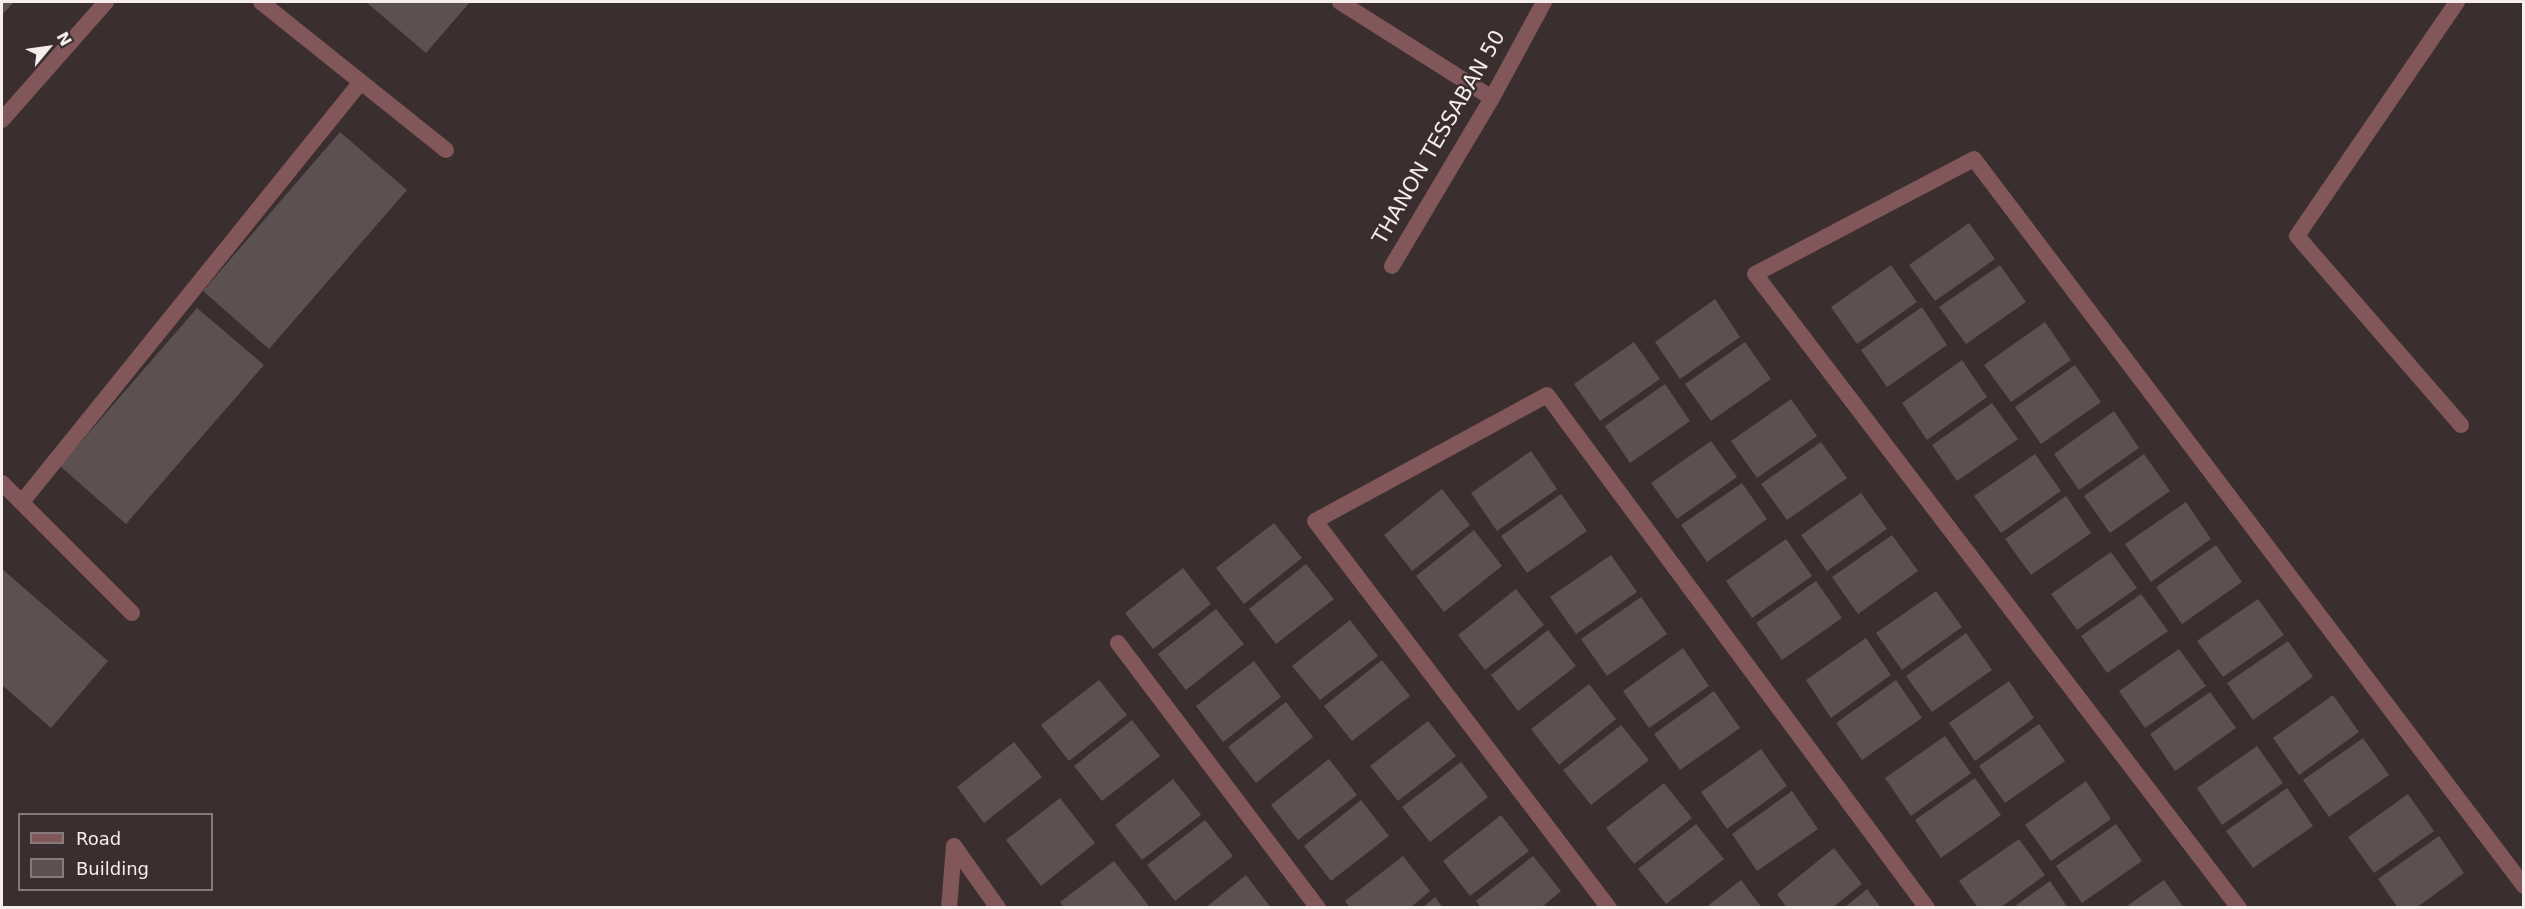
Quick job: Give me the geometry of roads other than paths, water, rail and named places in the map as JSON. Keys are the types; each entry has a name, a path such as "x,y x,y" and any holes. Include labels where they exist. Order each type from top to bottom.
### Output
{"street":[{"path":"2,120 106,2"},
{"path":"261,2 446,150"},
{"path":"1340,2 1492,98"},
{"name":"THANON TESSABAN 50","path":"1392,266 1492,98 1544,2"},
{"path":"2457,2 2297,236 2461,425"},
{"path":"22,502 360,83"},
{"path":"2239,908 1755,274 1974,159 2523,886"},
{"path":"1609,908 1315,521 1547,395 1927,908"},
{"path":"2,483 132,613"},
{"path":"1118,643 1318,908"},
{"path":"949,908 954,846 998,908"}]}
